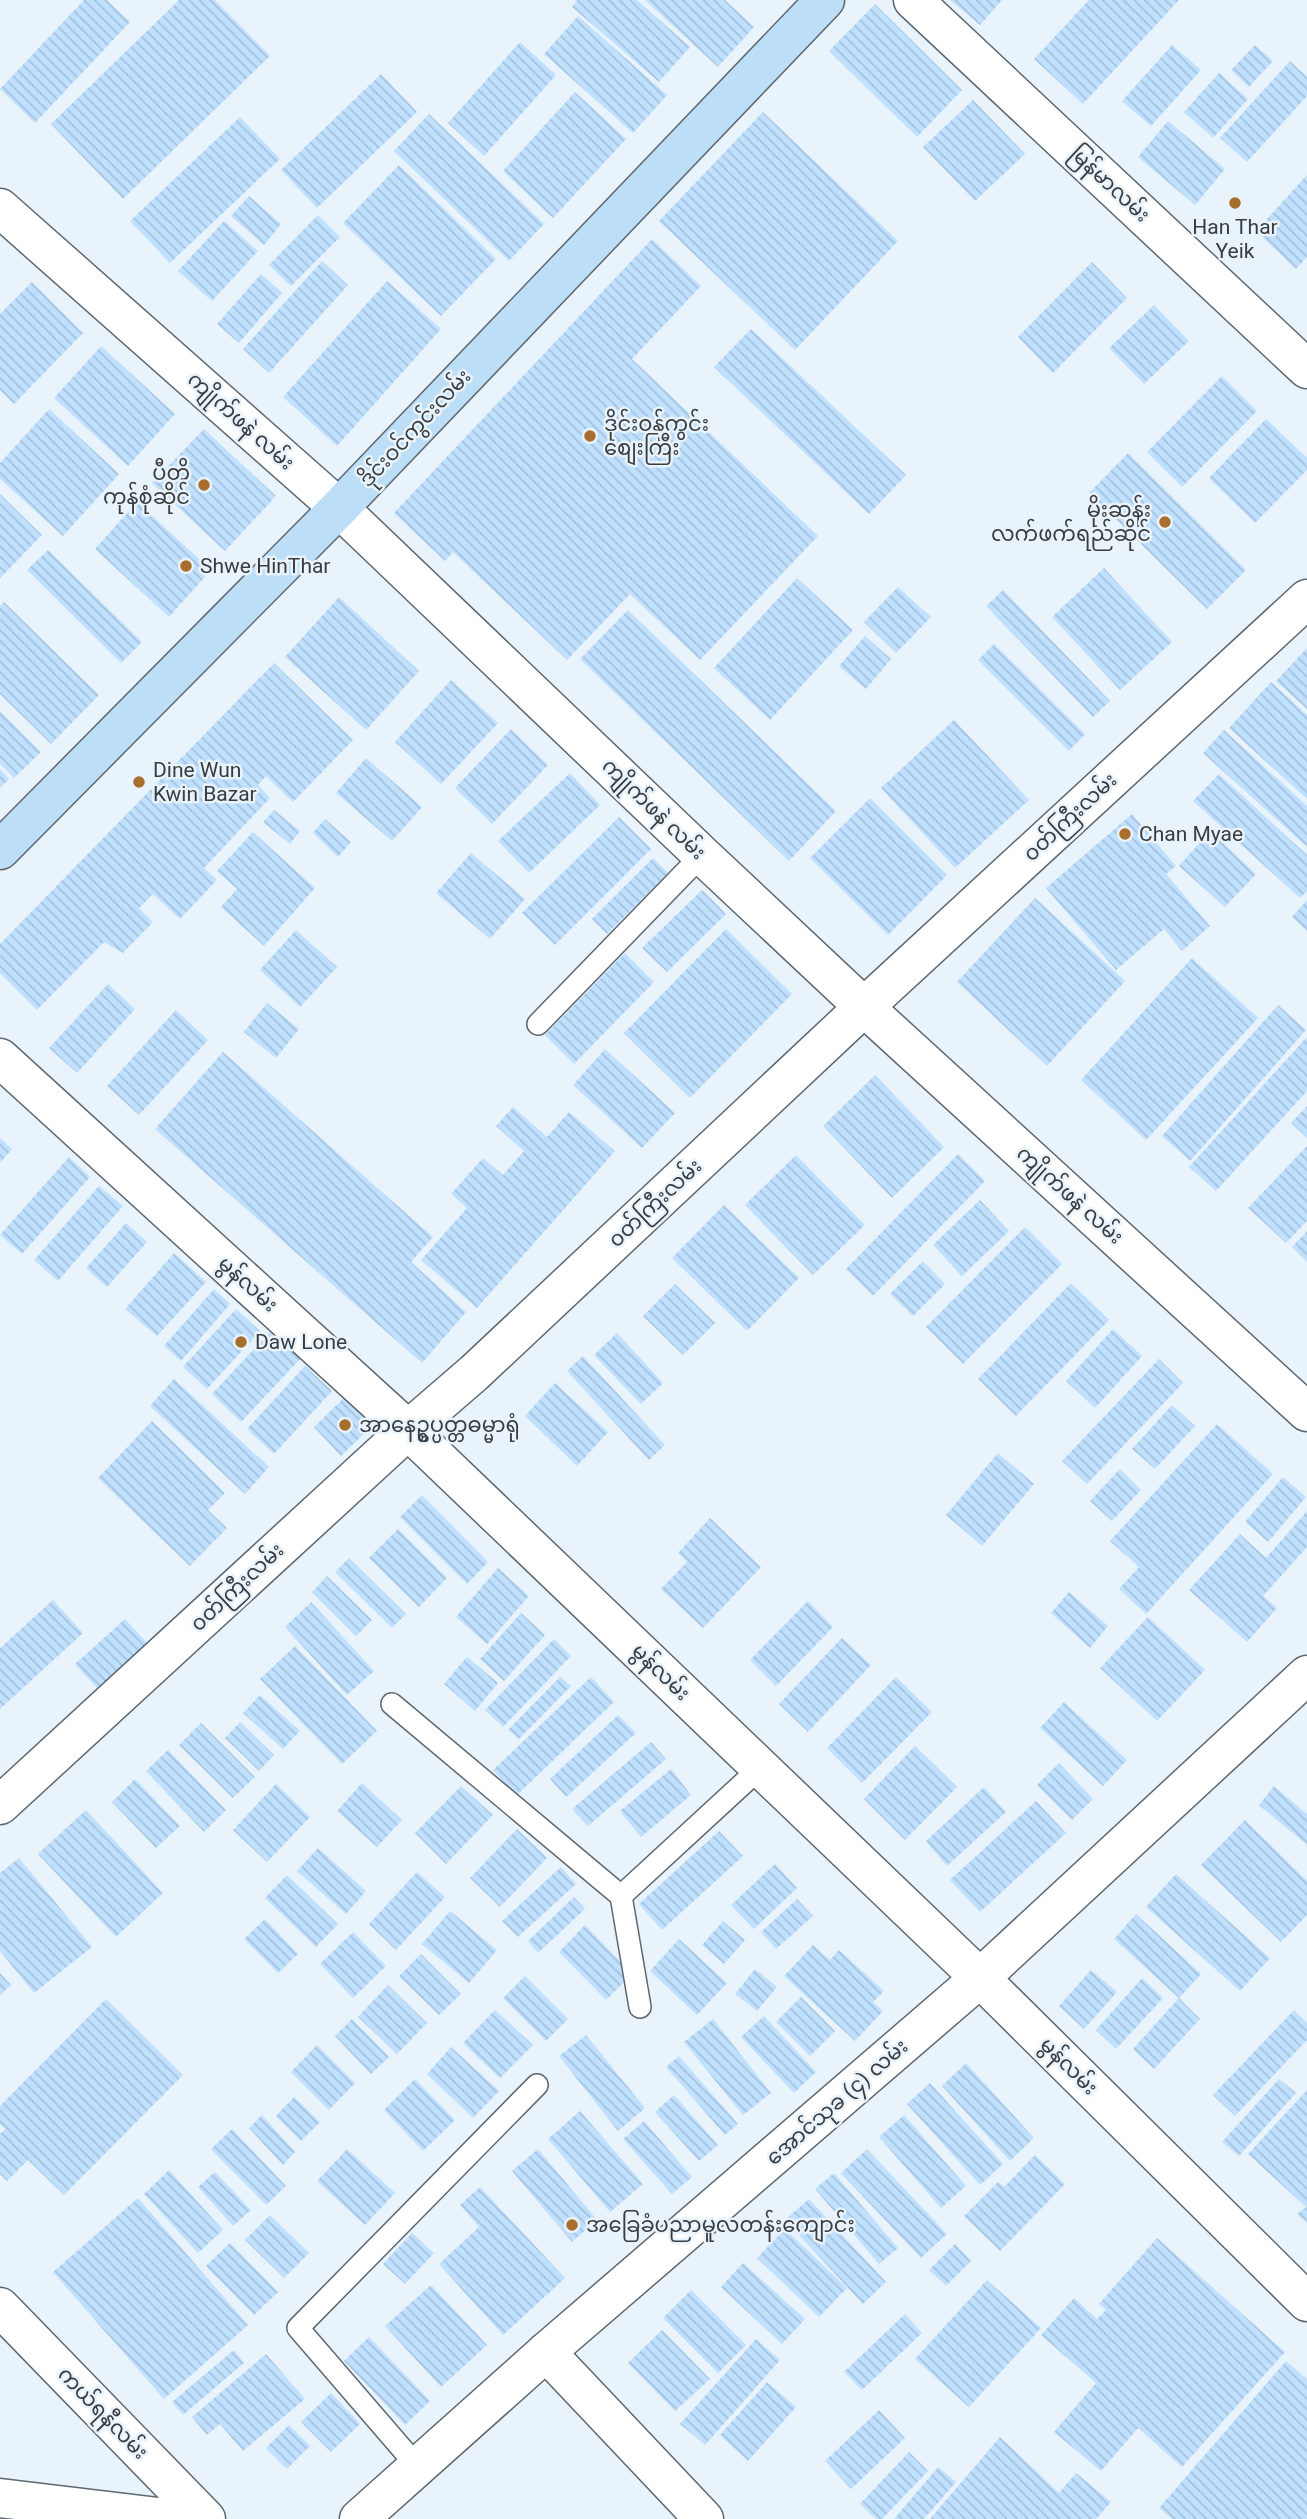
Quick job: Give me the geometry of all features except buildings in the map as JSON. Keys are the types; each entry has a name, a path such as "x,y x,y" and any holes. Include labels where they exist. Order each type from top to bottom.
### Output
{"street":[{"name":"ဒိုင်းဝင်ကွင်းလမ်း","path":"0,850 339,508 825,0"},
{"name":"မြန်မာလမ်း","path":"913,0 1307,369"},
{"name":"ကျိုက်ဖနဲ လမ်း","path":"0,208 339,508 864,1007 1307,1412"},
{"name":"၀တ်ကြီးလမ်း","path":"0,1805 408,1430 474,1373 864,1007 1307,599"},
{"name":"မွန်လမ်း","path":"0,1058 408,1430 980,1979 1307,2302"},
{"name":"အောင်သုခ (၄) လမ်း","path":"359,2519 545,2352 980,1979 1307,1675"},
{"name":"ကယ်ရနီလမ်း","path":"0,2307 206,2519"},
{"path":"545,2352 704,2519"},
{"path":"0,2498 175,2519"}],"lane":[{"path":"538,1024 702,855"},
{"path":"392,1704 621,1896 640,2007"},
{"path":"621,1896 761,1768"},
{"path":"417,2466 298,2328 537,2085"}],"place":[{"name":"Han Thar Yeik","path":"1235,203"},
{"name":"ဒိုင်းဝန်ကွင်း စျေးကြီး","path":"590,436"},
{"name":"ပီတိ ကုန်စုံဆိုင်","path":"204,485"},
{"name":"မိုးဆန်း လက်ဖက်ရည်ဆိုင်","path":"1165,522"},
{"name":"Shwe HinThar","path":"186,566"},
{"name":"Dine Wun Kwin Bazar","path":"139,782"},
{"name":"Chan Myae","path":"1125,834"},
{"name":"Daw Lone","path":"241,1342"},
{"name":"အာနေဥ္စပ္ပတ္တဓမ္မာရုံ","path":"345,1425"},
{"name":"အခြေခံပညာမူလတန်းကျောင်း","path":"572,2225"}]}
